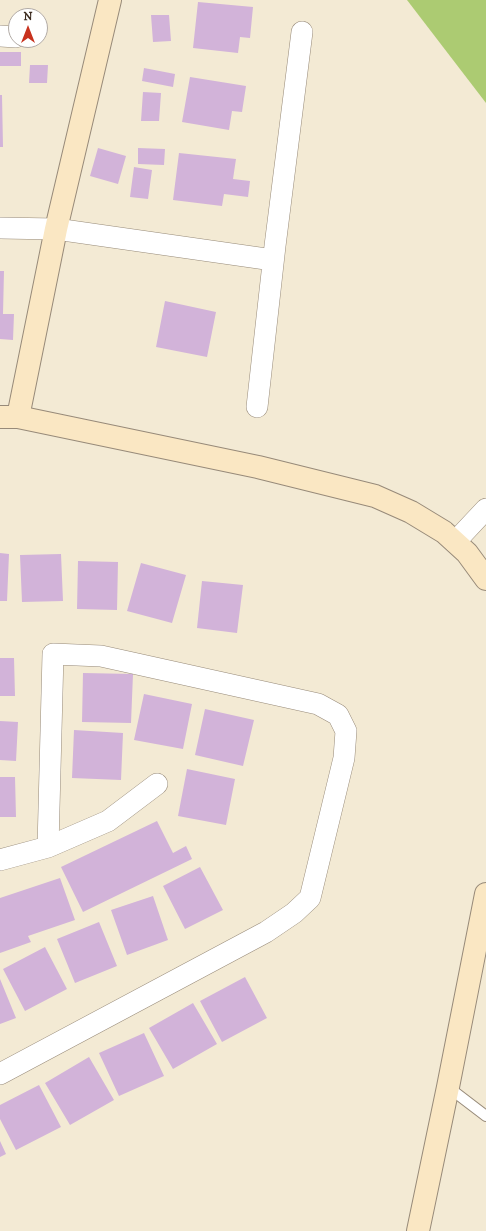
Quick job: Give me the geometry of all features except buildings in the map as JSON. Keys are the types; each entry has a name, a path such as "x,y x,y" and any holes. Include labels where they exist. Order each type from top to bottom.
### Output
{"street":[{"path":"110,0 56,229 9,417 258,467 375,496 411,512 444,532 467,553 486,579"},
{"path":"257,407 273,260 302,32"},
{"path":"0,228 56,229 273,260"},
{"path":"455,542 486,509"},
{"path":"0,1074 266,932 294,913 310,898 344,758 346,731 338,715 318,704 101,656 53,654 48,847"},
{"path":"0,860 48,847 108,821 157,784"},
{"path":"418,1231 486,894"}],"lane":[{"path":"448,1087 486,1116"}],"green space":[{"path":"407,0 486,0 486,103"}]}
